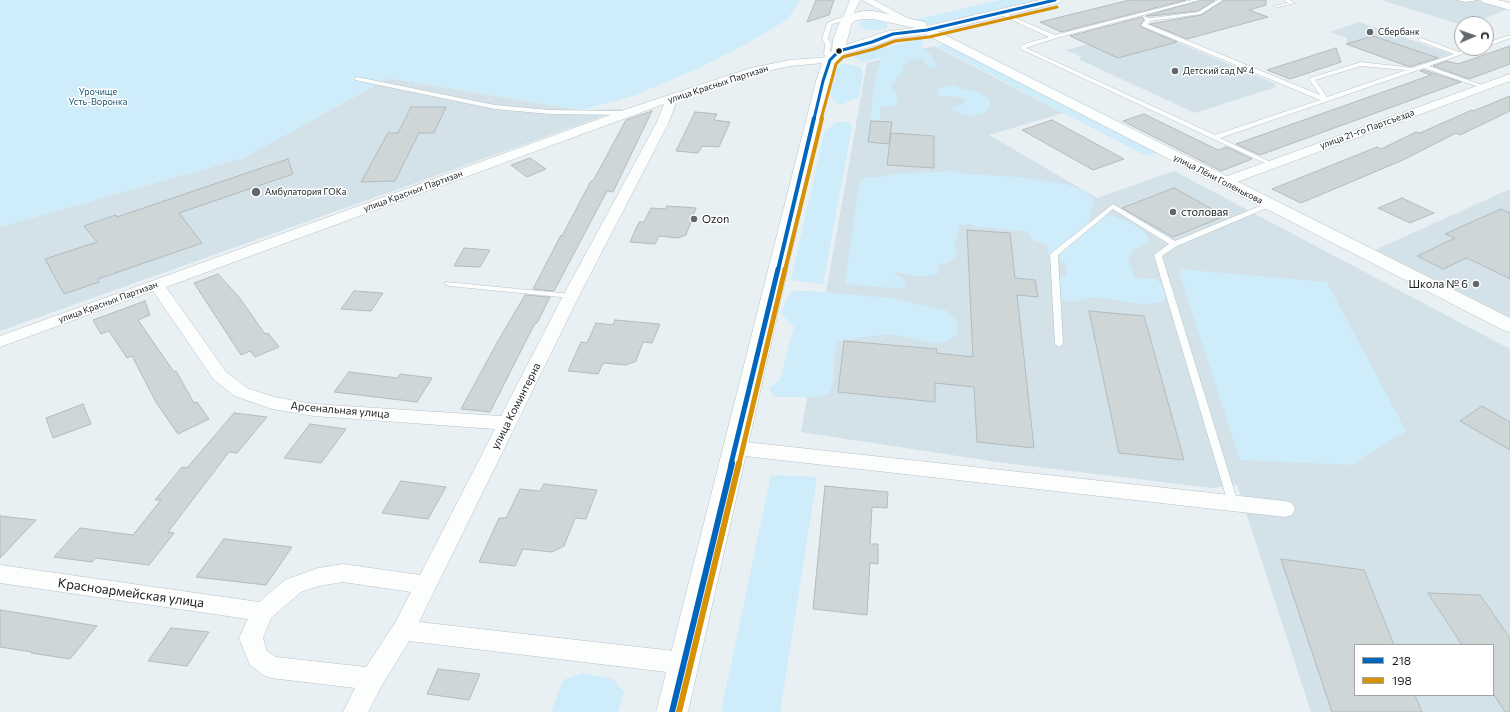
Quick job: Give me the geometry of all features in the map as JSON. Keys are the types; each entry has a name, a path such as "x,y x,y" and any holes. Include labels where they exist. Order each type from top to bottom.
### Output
{"main road":[{"path":"835,55 893,34 920,27 950,25 1055,0"},
{"path":"672,712 823,82 835,55 846,21 850,18 863,15 884,16 920,27"},
{"path":"846,21 849,30 861,34 878,36 893,34 901,29 901,24 893,19"}],"street":[{"path":"846,21 855,0"},
{"path":"867,0 920,27"},
{"path":"1486,0 1510,7"},
{"name":"улица Лёни Голенькова","path":"920,27 1510,326"},
{"name":"улица Красных Партизан","path":"0,342 625,113 755,70 790,62 835,55"},
{"name":"улица 21-го Партсъезда","path":"1224,182 1510,77"},
{"name":"улица Коминтерна","path":"356,712 372,679 403,630 571,296 664,122 672,98"},
{"name":"Арсенальная улица","path":"156,284 220,376 241,392 272,403 314,410 508,423"},
{"path":"736,448 1285,509"},
{"path":"372,679 271,667 258,658 252,638 263,612 293,586 318,577 343,573 425,585"},
{"name":"Красноармейская улица","path":"0,574 263,612"},
{"path":"403,630 683,663"}],"lane":[{"path":"1198,0 1054,37 1026,45 1023,48 1271,164"},
{"path":"1221,0 1198,13 1150,20 1144,25 1326,100"},
{"path":"1276,7 1294,3 1286,0"},
{"path":"1458,0 1476,0"},
{"path":"1000,13 1054,37"},
{"path":"1139,15 1150,20"},
{"path":"1494,42 1509,37"},
{"path":"1421,40 1454,52"},
{"path":"1214,138 1454,56"},
{"path":"1326,100 1312,79 1361,64 1414,70"},
{"path":"1424,66 1484,87"},
{"path":"357,79 495,107 550,112 625,113"},
{"path":"1233,503 1158,255 1174,244 1270,205"},
{"path":"1059,344 1054,254 1113,206 1174,244"},
{"path":"449,284 571,296"}],"shaded area":[{"path":"1381,0 1477,0 1508,9 1491,16 1454,16 1454,23"},
{"path":"1359,22 1451,54 1411,67 1347,44 1347,38 1330,32"},
{"name":"Детский сад № 4","path":"1145,29 1274,83 1276,87 1195,113 1078,59 1082,57 1066,50"},
{"path":"934,46 1063,113 989,135 1097,198 1174,171 1510,349 1510,712 1311,712 1237,485 1211,488 997,462 801,432 867,63"},
{"name":"Амбулатория ГОКа","path":"389,78 581,110 623,109 0,331 0,227 243,158"},
{"name":"Школа № 6","path":"1510,189 1510,318 1375,250"}],"green space":[{"name":"Урочище Усть-Воронка","path":"0,0 800,0 788,19 746,44 697,69 633,96 581,110 389,78 243,158 0,227"},
{"path":"1000,0 1037,0 934,24 924,24 913,20"},
{"path":"874,20 885,22 888,27 880,30 867,30 860,26 860,23 863,21"},
{"path":"920,39 924,43 921,47 931,55 938,68 928,67 922,58 908,61 903,67 903,73 897,76 890,89 895,90 898,104 890,107 880,106 880,121 870,120 875,79 882,57 863,62 854,58 857,54"},
{"path":"945,44 1157,152 1146,156 936,46"},
{"path":"840,64 860,67 863,72 859,98 850,100 843,105 836,103 832,98 830,89"},
{"path":"953,85 978,92 990,99 990,108 982,114 970,116 958,113 951,108 961,105 966,100 959,97 938,96 938,89"},
{"path":"836,122 849,122 852,127 823,284 791,280 824,133"},
{"path":"950,170 968,174 1020,177 1066,184 1083,190 1094,200 1089,223 1104,215 1113,216 1134,225 1147,234 1149,241 1134,250 1128,261 1134,278 1157,279 1167,294 1164,301 1142,304 1093,297 1074,302 1062,300 1056,293 1057,279 1066,276 1067,269 1064,263 1049,257 1047,253 1048,245 1032,240 1028,233 1022,231 977,227 970,224 960,225 955,244 957,255 949,262 938,265 938,274 914,276 898,272 894,274 901,277 906,283 904,289 845,284 859,183 865,177 880,177 896,173 939,172"},
{"path":"1178,269 1327,282 1406,431 1352,465 1240,460"},
{"path":"793,291 892,298 948,311 957,322 957,334 938,344 894,335 880,335 838,341 834,354 834,378 829,394 818,397 774,397 769,388 780,380 794,327 781,314 785,302"},
{"path":"771,475 817,477 780,712 721,712"},
{"path":"583,673 613,679 624,692 618,712 551,712 563,680"}],"building":[{"path":"816,0 834,0 829,15 807,22"},
{"path":"1130,0 1186,0 1061,32 1040,22"},
{"path":"1201,0 1215,0 1198,11 1146,16"},
{"path":"1224,0 1266,0 1266,5 1249,10 1268,17 1187,39 1150,24 1201,15"},
{"path":"1142,17 1144,20 1140,25 1141,27 1177,42 1118,58 1070,36"},
{"path":"1373,36 1438,58 1412,66 1407,66 1346,44"},
{"path":"1510,46 1510,64 1469,79 1433,66 1447,61 1458,64 1481,56 1494,56 1494,52"},
{"path":"1336,48 1341,62 1290,79 1267,70"},
{"path":"1424,70 1461,82 1260,155 1236,144 1431,75 1420,71"},
{"path":"1510,96 1510,111 1460,135 1456,133 1403,160 1301,203 1272,189 1377,147 1381,149 1416,132 1420,133 1472,110 1473,111"},
{"path":"411,107 446,107 434,133 419,133 395,181 361,182 388,133 398,133"},
{"path":"652,111 613,192 607,191 554,291 533,289 561,235 562,236 626,120"},
{"path":"695,112 717,114 714,120 730,122 719,147 702,146 698,153 676,151"},
{"path":"1144,114 1218,150 1227,147 1252,159 1221,171 1123,121"},
{"path":"1052,120 1124,159 1093,170 1022,130"},
{"path":"871,121 892,122 889,144 868,142"},
{"path":"891,133 934,136 934,168 887,165"},
{"path":"530,158 546,169 527,177 511,165"},
{"path":"288,159 293,174 179,213 202,243 98,279 99,282 64,294 45,259 97,242 84,226 116,215 117,217"},
{"name":"столовая","path":"1174,188 1225,216 1173,237 1122,208"},
{"path":"1402,198 1434,213 1410,223 1378,208"},
{"path":"667,206 696,208 686,235 678,238 659,236 655,244 630,242 639,222 644,222 651,208 665,209"},
{"path":"1501,209 1510,213 1510,279 1467,258 1443,269 1417,256 1455,238 1445,234"},
{"path":"967,230 1010,233 1015,278 1035,280 1038,297 1017,295 1034,448 977,442 974,387 935,383 935,402 838,392 844,341 937,349 936,353 973,357"},
{"path":"464,248 490,250 480,267 454,266"},
{"path":"218,274 239,297 265,334 268,333 279,347 255,357 250,351 241,355 194,283"},
{"path":"354,291 383,293 371,311 341,309"},
{"path":"525,295 550,297 537,323 535,323 490,412 461,409 498,341"},
{"path":"145,301 150,315 138,320 174,372 176,371 194,403 197,402 209,419 178,434 157,404 132,356 127,358 109,331 101,334 93,320"},
{"path":"1089,311 1144,316 1184,460 1119,453"},
{"path":"615,320 660,324 652,343 643,342 636,361 626,365 603,363 598,374 568,371 581,342 587,343 596,323 613,325"},
{"path":"349,372 398,378 400,374 432,378 417,402 334,392"},
{"path":"83,404 91,424 53,438 46,418"},
{"path":"1482,406 1510,422 1510,450 1460,421"},
{"path":"234,413 267,417 237,453 229,452 168,532 174,533 149,565 95,558 92,562 54,557 80,528 133,535 161,500 155,500 182,467 187,468"},
{"path":"310,424 346,429 321,463 284,458"},
{"path":"401,481 446,487 428,519 382,513"},
{"path":"544,484 597,490 586,519 575,518 564,546 552,552 523,549 515,566 479,562 499,518 506,518 520,489 540,491"},
{"path":"825,486 888,492 887,508 872,507 870,544 878,544 878,564 870,563 867,615 813,609"},
{"path":"0,516 36,520 0,558"},
{"path":"224,539 292,547 266,585 196,577"},
{"path":"1281,559 1364,570 1394,644 1354,644 1354,696 1415,696 1422,712 1332,712"},
{"path":"1428,593 1480,595 1510,638 1510,712 1505,712 1494,695 1494,644 1461,644"},
{"path":"0,610 97,626 70,659 31,653 32,652 0,647"},
{"path":"171,628 209,632 187,666 148,661"},
{"path":"438,669 480,674 469,700 427,694"}],"transit line":[{"name":"218","path":"672,712 823,81 830,60 839,51 872,42 893,34 927,30 1055,0"},
{"name":"198","path":"679,712 830,83 836,64 843,57 874,49 895,41 929,37 1057,7"}],"place":[{"name":"Сбербанк","path":"1370,32"},
{"name":"Детский сад № 4","path":"1175,71"},
{"name":"Амбулатория ГОКа","path":"256,192"},
{"name":"столовая","path":"1173,212"},
{"name":"Ozon","path":"694,219"},
{"name":"Школа № 6","path":"1476,284"}]}
